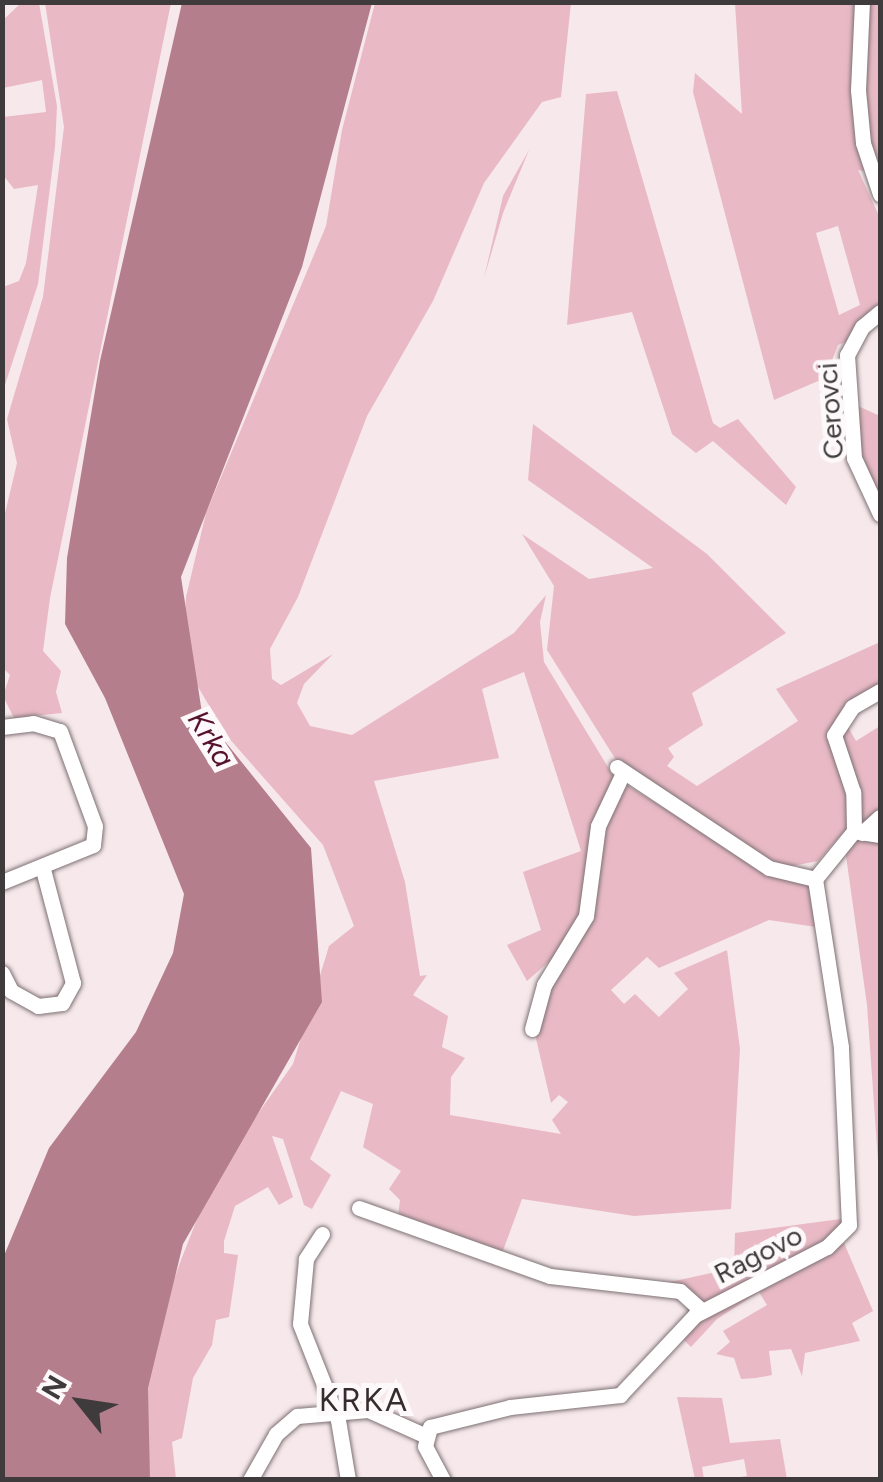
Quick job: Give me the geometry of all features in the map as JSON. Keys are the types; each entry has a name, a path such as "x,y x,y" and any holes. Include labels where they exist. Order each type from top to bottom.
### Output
{"street":[{"path":"862,2 858,90 864,143 880,194"},
{"name":"Cerovci","path":"880,312 862,327 848,354 854,458 880,514"},
{"path":"858,832 853,792 834,734 852,707 880,692"},
{"path":"2,727 33,723 60,730 87,796 93,845 2,882"},
{"path":"532,1029 544,985 586,916 598,826 619,770 769,868 815,879 858,832 880,816"},
{"path":"858,832 880,835"},
{"path":"2,973 11,991 38,1006 62,1002 73,983 42,866"},
{"name":"Ragovo","path":"424,1435 441,1422 510,1407 620,1395 702,1311 827,1247 854,1212 841,1047 815,879"},
{"path":"359,1208 550,1276 674,1289 702,1311"},
{"path":"322,1234 306,1259 300,1324 334,1408 348,1480"},
{"path":"250,1480 285,1425 334,1408 382,1413 424,1435 442,1480"}],"shaded area":[{"path":"21,3 39,3 57,106 38,284 3,391 3,287 19,281 26,263 38,185 14,189 3,175 3,117 46,112 42,80 3,88 3,20"},
{"path":"45,3 171,3 50,598 43,651 61,671 56,692 62,713 14,718 3,696 10,675 3,668 2,526 17,463 7,419 43,297 64,127"},
{"path":"375,3 571,3 561,97 542,102 484,183 433,301 367,416 298,597 270,649 272,679 281,685 333,654 304,684 297,703 310,726 352,735 514,633 546,595 540,622 544,662 614,777 598,810 582,916 569,944 527,981 507,945 541,930 523,872 581,851 524,672 482,689 499,758 374,781 405,882 420,976 427,975 413,995 448,1016 442,1047 465,1058 451,1077 450,1115 561,1134 552,1120 568,1102 559,1095 551,1103 534,1030 547,990 589,917 609,803 628,786 762,868 809,883 819,922 816,927 769,920 659,968 647,957 611,990 624,1004 635,994 659,1017 688,989 674,973 727,950 740,1049 731,1209 634,1216 522,1199 501,1256 397,1224 400,1200 389,1189 401,1171 363,1147 373,1104 341,1091 310,1159 331,1175 312,1209 304,1205 283,1139 272,1136 293,1197 279,1205 268,1187 235,1206 224,1241 224,1253 238,1255 229,1317 216,1320 212,1345 193,1378 182,1438 172,1442 176,1479 139,1480 147,1355 181,1260 214,1176 293,1064 329,946 354,926 323,845 227,736 191,675 183,644 186,597 206,513 326,226 342,130"},
{"path":"735,3 880,3 880,174 858,170 880,218 880,305 851,340 838,345 825,378 774,400 693,92 695,73 742,114","holes":["838,226 860,305 839,315 816,233"]},
{"path":"617,91 713,423 720,428 738,419 796,487 786,505 713,441 696,453 672,434 632,312 567,325 586,94"},
{"path":"529,150 503,213 484,278 503,196"},
{"path":"858,406 880,416 880,505 861,467"},
{"path":"533,424 707,554 786,633 692,693 703,725 668,748 674,757 667,766 697,786 798,721 776,689 880,642 880,686 838,717 849,826 818,861 782,868 621,768 547,650 554,586 522,534 589,579 653,568 528,480"},
{"path":"845,722 856,741 880,726 880,811 862,823 840,740"},
{"path":"863,837 880,839 880,1189 867,1005 845,849"},
{"path":"848,1218 826,1243 705,1305 661,1284 734,1268 735,1233"},
{"path":"844,1243 873,1311 852,1323 860,1341 805,1353 802,1376 791,1349 769,1351 772,1375 741,1379 734,1358 716,1354 730,1342 723,1331 767,1305 759,1292 717,1319 691,1347 681,1337 699,1320"},
{"path":"677,1397 722,1398 730,1443 780,1439 787,1479 726,1479 747,1476 744,1459 702,1467 704,1479 695,1479"}],"water":[{"name":"Krka","path":"182,3 372,3 302,267 181,577 202,713 311,848 322,1002 183,1244 148,1388 150,1479 3,1479 3,1258 49,1148 136,1032 173,953 184,894 105,698 65,624 67,558 100,361"}],"district":[{"name":"KRKA","path":"364,1400"}]}
